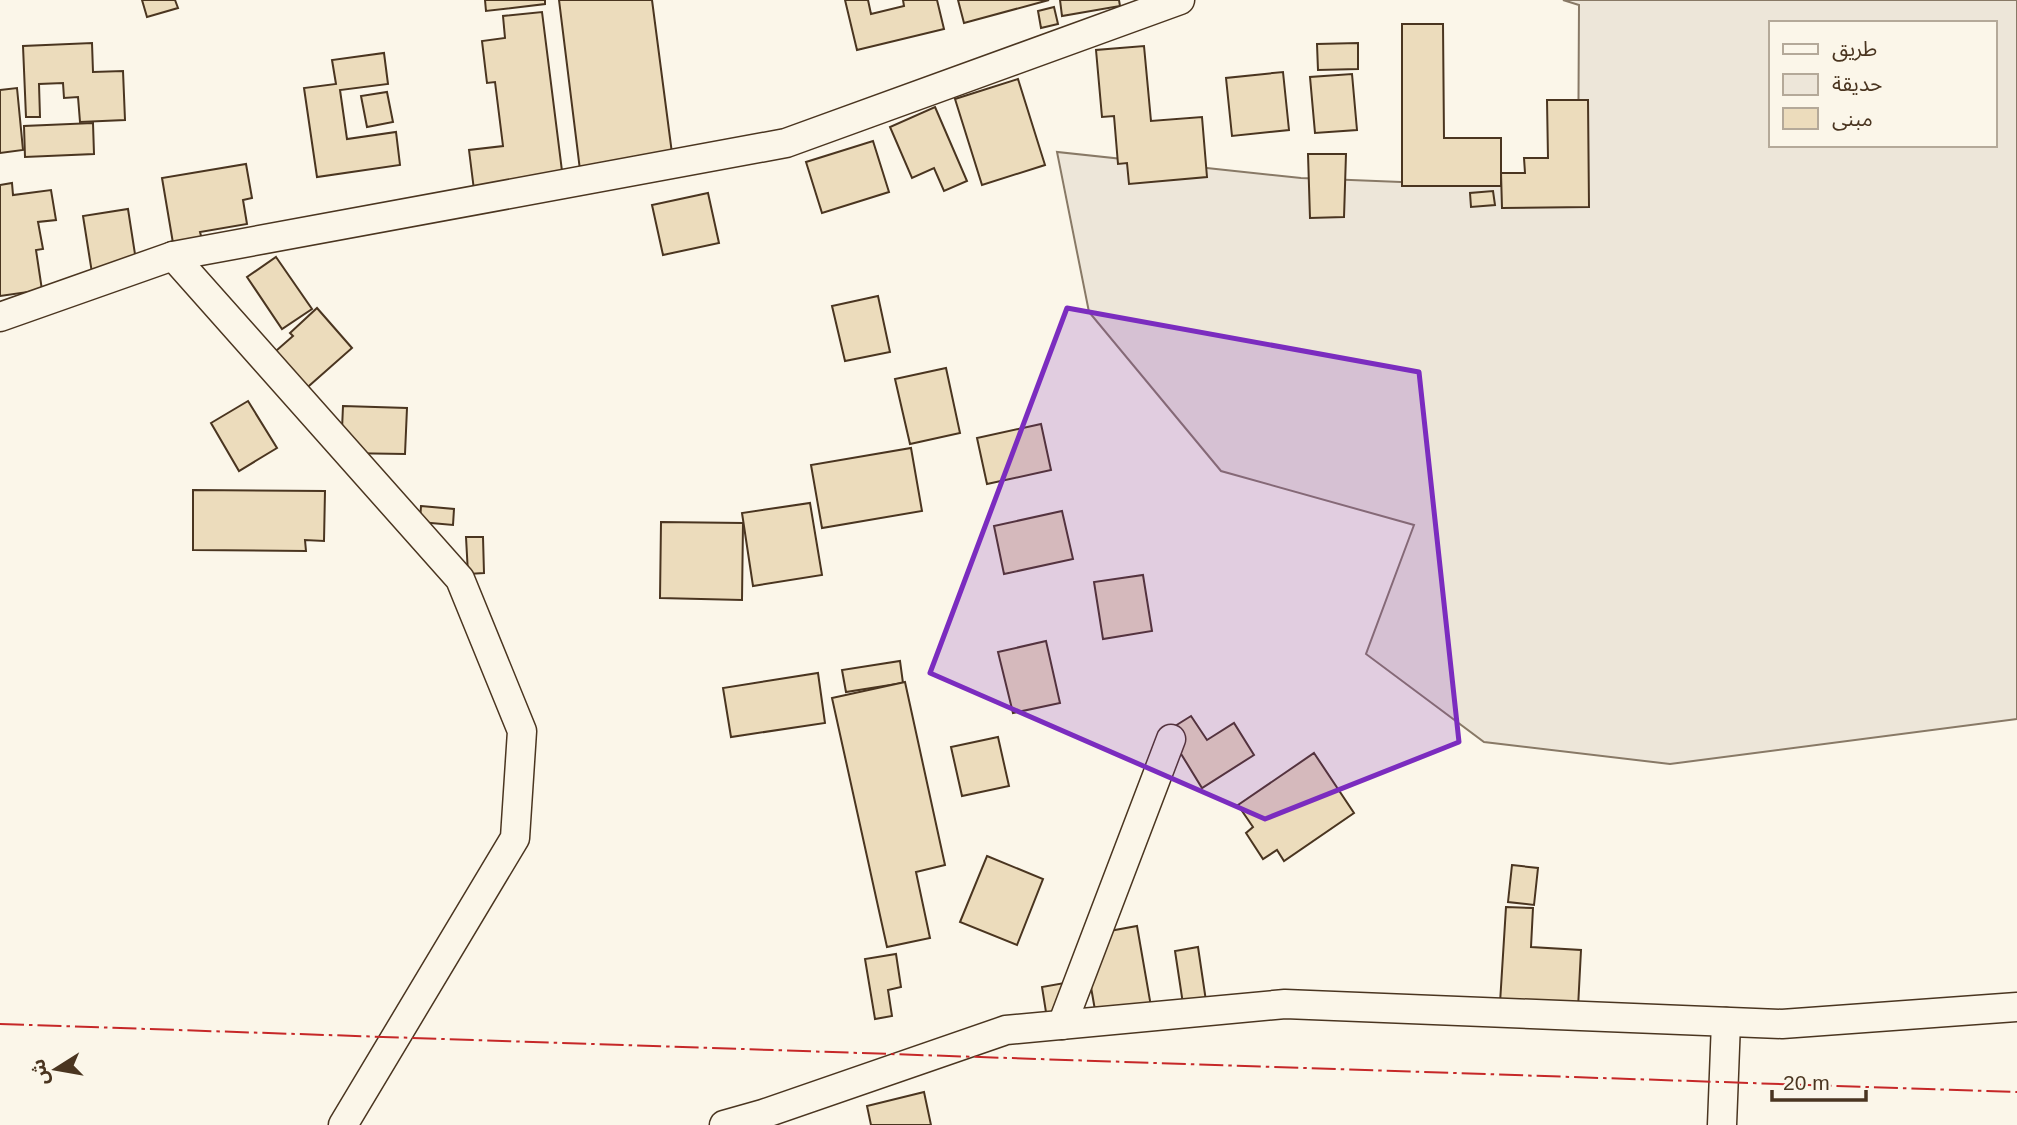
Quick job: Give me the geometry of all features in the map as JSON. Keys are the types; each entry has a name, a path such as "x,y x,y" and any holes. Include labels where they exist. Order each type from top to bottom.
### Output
{"street":[{"path":"0,317 173,256 786,143 1180,0"},
{"path":"173,256 460,579 522,731 515,838 343,1125"},
{"path":"1062,1025 1171,739"},
{"path":"724,1125 1006,1030 1285,1004 1782,1024 2017,1007"},
{"path":"1722,1125 1726,1022"}],"highlighted area":[{"path":"1067,308 1419,372 1459,742 1265,819 930,673"}],"green space":[{"path":"1563,0 2017,0 2017,719 1670,764 1484,742 1366,654 1414,525 1221,471 1089,312 1057,152 1301,178 1578,189 1579,5"}],"building":[{"path":"142,0 175,0 178,8 147,17"},
{"path":"485,0 545,0 545,4 486,11"},
{"path":"559,0 652,0 673,161 581,178"},
{"path":"845,0 868,0 871,14 904,6 903,0 937,0 944,29 857,50"},
{"path":"958,0 1049,0 964,23"},
{"path":"1060,0 1119,0 1120,6 1062,16"},
{"path":"1054,7 1058,24 1041,28 1038,11"},
{"path":"542,12 564,187 475,198 469,150 503,146 495,82 487,83 482,41 505,38 503,16"},
{"path":"1402,24 1443,24 1444,138 1501,138 1501,186 1402,186"},
{"path":"92,43 93,72 123,71 125,120 80,122 78,97 64,98 63,83 39,84 40,117 26,117 23,46"},
{"path":"1358,43 1358,69 1318,70 1317,44"},
{"path":"1144,46 1151,121 1202,117 1207,177 1129,184 1127,163 1118,164 1114,116 1102,117 1096,50"},
{"path":"384,53 388,84 340,90 347,139 396,132 400,165 317,177 304,88 336,84 332,60"},
{"path":"1283,72 1289,130 1232,136 1226,78"},
{"path":"1352,74 1357,130 1315,133 1310,77"},
{"path":"1018,79 1045,165 982,185 955,99"},
{"path":"17,88 23,150 0,153 0,90"},
{"path":"387,92 393,122 367,127 361,96"},
{"path":"1547,100 1588,100 1589,207 1502,208 1501,173 1525,173 1524,158 1548,158"},
{"path":"935,107 967,181 944,191 934,168 912,178 890,127"},
{"path":"93,123 94,154 25,157 24,126"},
{"path":"873,141 889,192 822,213 806,162"},
{"path":"1308,154 1346,154 1344,217 1310,218"},
{"path":"246,164 252,198 243,200 247,224 200,232 203,243 174,249 162,178"},
{"path":"12,183 13,195 51,190 56,220 38,222 43,249 36,250 42,290 0,296 0,185"},
{"path":"1493,191 1495,205 1471,207 1470,193"},
{"path":"708,193 719,243 663,255 652,205"},
{"path":"128,209 137,267 92,273 83,216"},
{"path":"276,257 312,309 282,329 247,277"},
{"path":"878,296 890,352 845,361 832,306"},
{"path":"317,308 352,348 293,400 261,364 293,336 290,333"},
{"path":"946,368 960,433 910,444 895,379"},
{"path":"248,401 277,448 239,471 211,423"},
{"path":"343,406 407,408 405,454 341,453"},
{"path":"1041,424 1051,470 987,484 977,438"},
{"path":"911,448 922,511 822,528 811,465"},
{"path":"193,490 325,491 324,541 305,540 306,551 193,550"},
{"path":"810,503 822,575 753,586 742,513"},
{"path":"421,506 454,509 453,525 420,522"},
{"path":"1062,511 1073,559 1004,574 994,526"},
{"path":"661,522 743,523 742,600 660,598"},
{"path":"466,537 483,537 484,573 468,574"},
{"path":"1143,575 1152,631 1103,639 1094,582"},
{"path":"1046,641 1060,703 1013,713 998,652"},
{"path":"900,661 903,683 846,692 842,670"},
{"path":"818,673 825,723 731,737 723,688"},
{"path":"905,682 945,865 916,872 930,938 887,947 832,698"},
{"path":"1191,716 1207,740 1234,723 1254,755 1202,788 1167,731"},
{"path":"998,737 1009,786 962,796 951,747"},
{"path":"1314,753 1354,813 1284,861 1277,850 1263,859 1246,833 1253,827 1238,805"},
{"path":"987,856 1043,879 1017,945 960,922"},
{"path":"1512,865 1538,868 1534,905 1508,902"},
{"path":"1506,907 1533,908 1531,947 1581,950 1578,1008 1500,1003"},
{"path":"1137,926 1153,1018 1095,1010 1082,936"},
{"path":"1198,947 1206,1001 1183,1004 1175,951"},
{"path":"896,954 901,987 888,990 892,1016 875,1019 865,959"},
{"path":"1070,982 1049,1031 1042,987"},
{"path":"924,1092 931,1125 871,1125 867,1106"}],"power":[{"path":"0,1024 2017,1092"}]}
